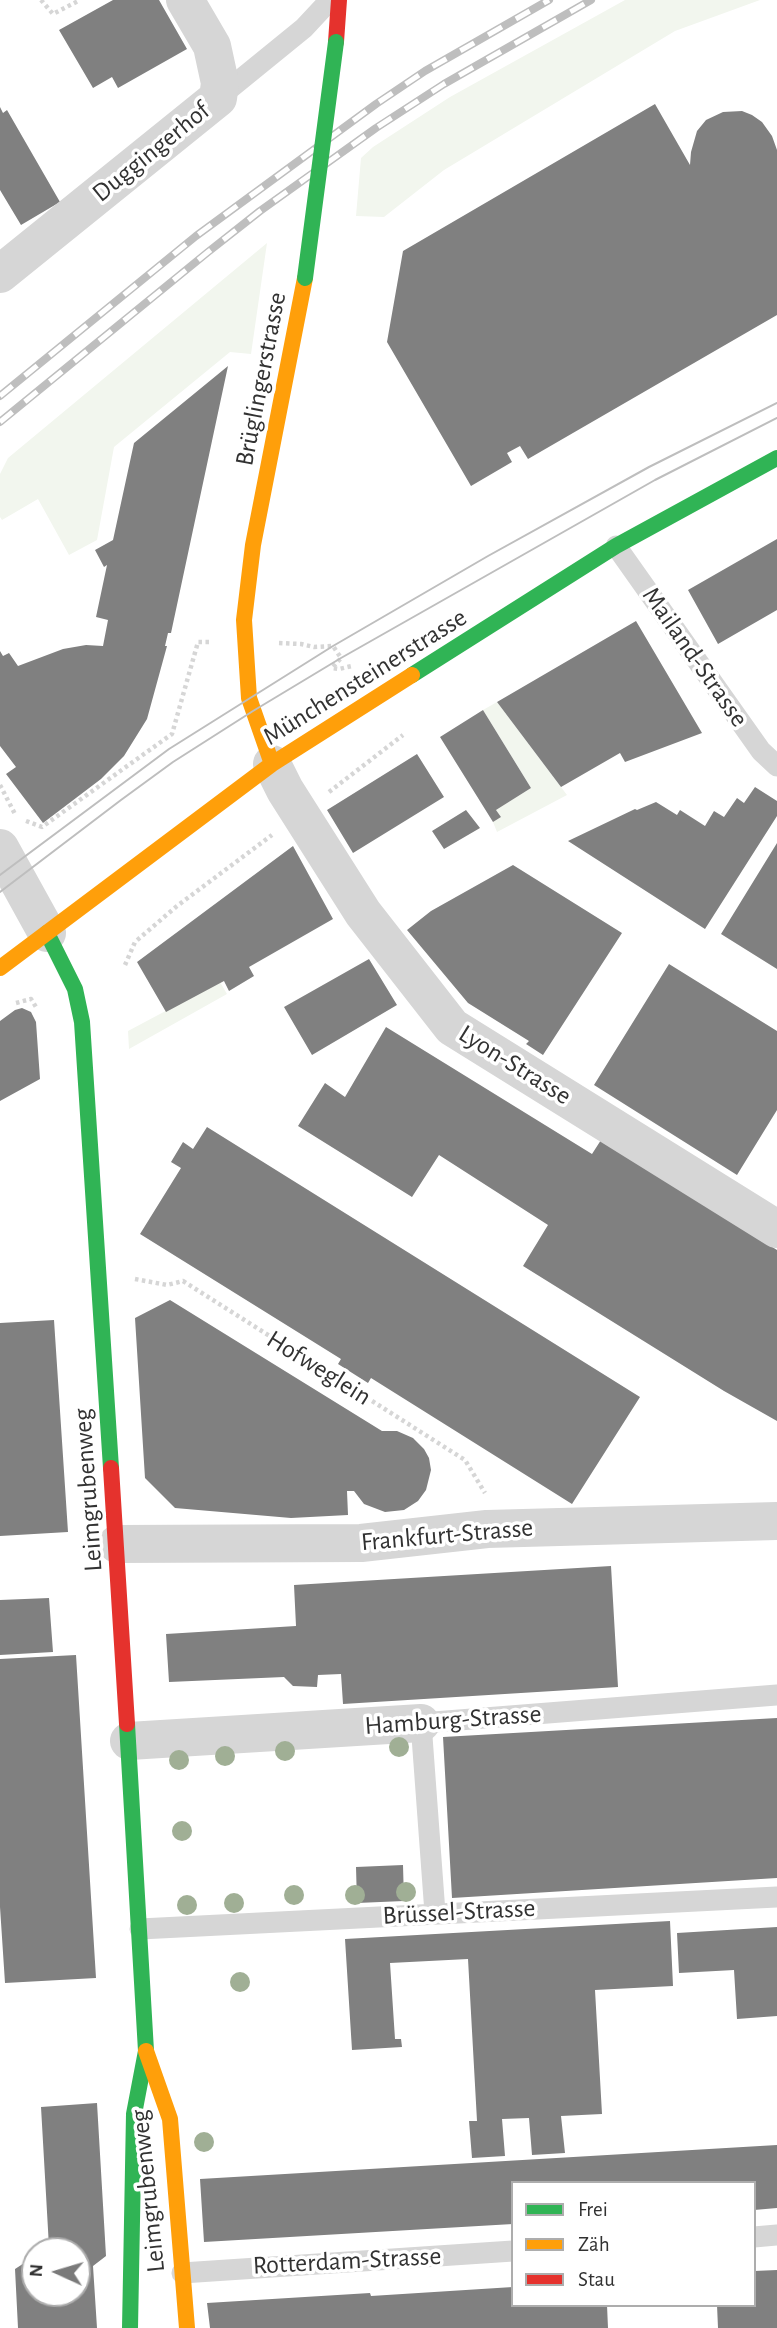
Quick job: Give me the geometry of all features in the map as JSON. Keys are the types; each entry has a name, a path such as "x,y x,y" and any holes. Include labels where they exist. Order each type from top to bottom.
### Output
{"main road":[{"name":"Brüglingerstrasse","path":"272,764 249,698 244,643 246,591 305,278 336,43 339,0"},
{"name":"Münchensteinerstrasse","path":"0,968 272,764 616,546 777,458"},
{"name":"Leimgrubenweg","path":"47,933 75,989 80,1006 129,1741 146,2051 134,2114 137,2275 130,2328"},
{"name":"Leimgrubenweg","path":"146,2051 170,2119 176,2273 187,2328"}],"street":[{"name":"Duggingerhof","path":"0,272 218,98 220,83 212,46 185,0"},
{"name":"Lyon-Strasse","path":"272,764 299,814 368,920 452,1027 777,1229"},
{"path":"0,848 47,933"},
{"name":"Frankfurt-Strasse","path":"117,1544 361,1543 487,1529 777,1521"},
{"name":"Hamburg-Strasse","path":"129,1741 421,1723"}],"lane":[{"path":"218,98 304,28 330,0"},
{"name":"Mailand-Strasse","path":"616,546 761,751 777,766"},
{"name":"Hamburg-Strasse","path":"421,1723 777,1695"},
{"path":"421,1723 435,1913"},
{"name":"Brüssel-Strasse","path":"140,1929 777,1897"},
{"path":"756,2236 777,2235"},
{"name":"Rotterdam-Strasse","path":"176,2273 511,2251"}],"path":[{"path":"41,0 53,14 80,0"},
{"path":"0,785 17,817 41,827 172,734 198,642 301,644 314,648 333,646 341,659 332,668 352,666"},
{"path":"125,965 135,942 177,906 403,735"},
{"path":"9,1004 31,999 36,1007"},
{"name":"Hofweglein","path":"99,1271 167,1285 183,1281 465,1460 486,1494 487,1529"}],"shaded area":[{"path":"625,0 760,0 675,31 444,170 384,217 356,216 361,158 373,147 450,97"},
{"path":"267,243 251,354 230,352 114,447 97,540 69,555 38,499 2,520 0,474 8,458"},
{"path":"497,702 567,795 497,832 493,822 501,817 496,810 531,788 483,710"},
{"path":"220,982 227,994 129,1049 128,1031"}],"building":[{"path":"113,0 159,0 187,49 118,88 112,77 93,88 59,30"},
{"path":"655,104 690,165 697,131 706,120 723,112 742,111 752,115 762,122 772,136 777,150 777,315 528,459 520,446 507,453 512,462 471,486 387,342 403,251"},
{"path":"0,107 3,113 7,110 60,202 21,225 0,190"},
{"path":"228,366 171,633 168,633 167,646 147,719 124,756 101,779 43,823 6,774 16,767 0,746 0,651 3,656 9,653 18,666 63,649 86,645 103,646 108,620 96,617 107,565 104,567 95,550 113,540 134,443"},
{"path":"777,539 777,610 718,644 688,590"},
{"path":"636,621 702,733 625,762 620,753 561,787 497,702"},
{"path":"483,710 531,788 496,810 501,817 493,822 440,737"},
{"path":"417,754 444,797 353,853 327,810"},
{"path":"755,787 777,801 777,816 705,929 568,841 635,809 656,802 677,815 680,810 705,826 714,811 724,817 737,798 744,803"},
{"path":"466,810 480,828 444,849 432,831"},
{"path":"777,843 777,969 721,934"},
{"path":"293,846 333,919 249,967 254,976 229,991 224,981 166,1012 137,962"},
{"path":"513,865 622,933 543,1055 526,1044 529,1041 468,1003 407,930 431,911"},
{"path":"369,959 397,1005 312,1055 284,1007"},
{"path":"669,964 777,1031 777,1110 737,1175 594,1085"},
{"path":"22,1008 31,1012 36,1022 40,1079 0,1101 0,1021"},
{"path":"386,1027 592,1154 601,1140 777,1250 777,1421 523,1266 548,1225 439,1155 412,1197 298,1126 325,1083 345,1097"},
{"path":"207,1127 640,1397 572,1504 371,1378 368,1383 338,1364 341,1359 140,1234 181,1168 171,1162 183,1142 193,1149"},
{"path":"170,1300 382,1431 397,1431 413,1438 424,1449 431,1470 426,1490 418,1501 404,1510 385,1512 364,1504 354,1491 347,1491 348,1515 291,1518 175,1508 145,1478 135,1318"},
{"path":"54,1320 68,1532 0,1536 0,1323"},
{"path":"611,1566 618,1687 343,1704 341,1674 318,1675 317,1687 293,1686 284,1677 169,1682 166,1634 296,1626 294,1585"},
{"path":"49,1598 53,1652 0,1655 0,1600"},
{"path":"76,1655 96,1978 5,1983 0,1907 0,1659"},
{"path":"777,1718 777,1878 452,1898 443,1737"},
{"path":"403,1865 404,1901 357,1903 356,1867"},
{"path":"670,1921 673,1986 595,1990 602,2114 561,2116 565,2153 532,2155 529,2118 502,2119 505,2156 472,2158 469,2121 477,2121 468,1959 390,1963 395,2039 401,2039 402,2047 352,2050 345,1939"},
{"path":"777,1927 777,2016 737,2019 734,1970 679,1973 677,1933"},
{"path":"97,2103 106,2256 93,2266 97,2328 18,2328 15,2269 21,2265 21,2307 91,2307 91,2237 48,2237 41,2107"},
{"path":"777,2145 777,2208 756,2210 756,2181 511,2181 511,2224 204,2242 200,2179"},
{"path":"777,2270 777,2328 718,2328 717,2307 756,2307 756,2271"},
{"path":"511,2287 511,2307 607,2307 608,2328 210,2328 207,2303 370,2293 371,2296"}],"tram line":[{"path":"0,875 169,749 333,646 649,467 777,403"},
{"path":"0,892 173,762 253,711 341,658 655,480 777,418"}],"railway":[{"path":"0,396 196,236 376,104 425,71 549,0"},
{"path":"0,422 260,211 376,128 444,84 591,0"}],"traffic: fast":[{"path":"305,278 336,42"},
{"path":"412,675 616,546 777,458"},
{"path":"47,933 75,989 82,1022 111,1468"},
{"path":"127,1724 146,2051 134,2114 130,2328"}],"traffic: slow":[{"path":"272,764 249,698 244,620 253,545 305,278"},
{"path":"0,968 272,764 412,675"},
{"path":"146,2051 170,2119 187,2328"}],"traffic: jam":[{"path":"336,42 339,0"},
{"path":"111,1468 127,1724"}]}
